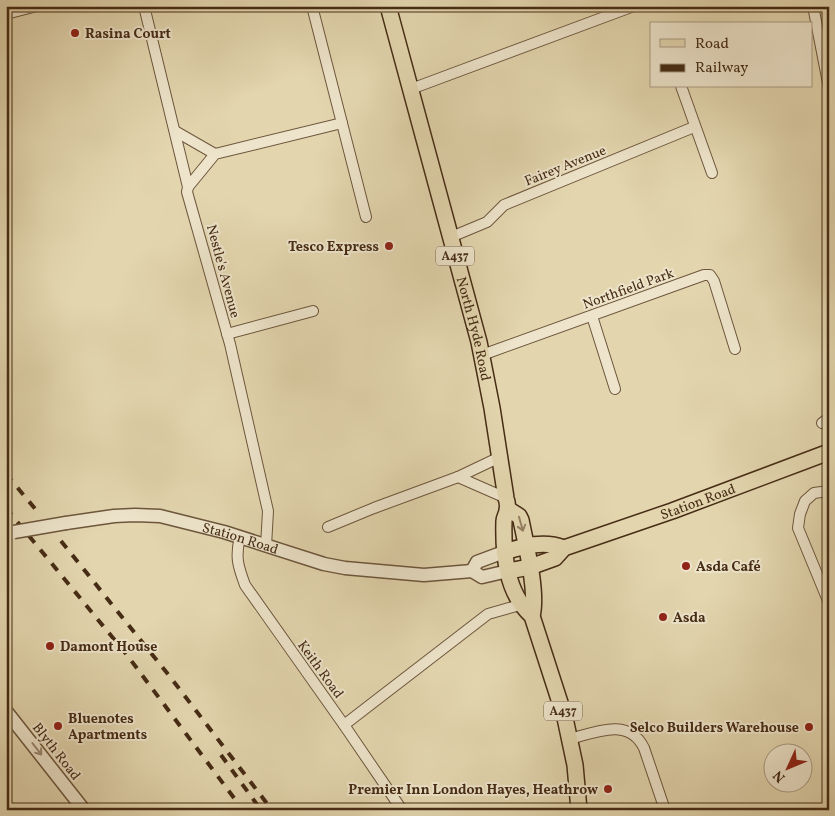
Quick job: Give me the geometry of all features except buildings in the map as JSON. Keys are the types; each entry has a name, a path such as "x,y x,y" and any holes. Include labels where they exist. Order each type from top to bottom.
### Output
{"main road":[{"name":"North Hyde Road","path":"388,6 482,356 507,504 504,520 504,552 511,585 529,608 560,700 575,764 579,810"},
{"name":"Station Road","path":"508,571 530,567 557,557 564,548 672,511 829,452"},
{"name":"North Hyde Road","path":"507,504 520,517 530,567 529,608"},
{"name":"Station Road","path":"504,552 526,546 551,544 564,548"}],"street":[{"path":"6,14 37,6"},
{"name":"Nestle's Avenue","path":"144,6 188,187 187,192 227,334 268,511 266,546"},
{"path":"312,6 366,217"},
{"path":"411,89 634,6"},
{"path":"813,6 829,88"},
{"path":"682,88 712,173"},
{"path":"188,187 215,154 342,123"},
{"name":"Fairey Avenue","path":"450,237 487,222 504,205 694,127"},
{"path":"175,131 215,154"},
{"name":"Northfield Park","path":"482,356 704,275 710,275 714,281 735,349"},
{"path":"227,334 313,311"},
{"path":"592,316 615,389"},
{"path":"328,527 458,478 500,457"},
{"path":"458,478 507,504"},
{"path":"829,491 814,493 805,501 800,514 798,528 829,603"},
{"name":"Station Road","path":"6,534 114,516 135,515 168,518 194,524 324,564 345,568 424,575 472,571 482,577 508,571"},
{"name":"Keith Road","path":"240,537 236,552 237,564 245,586 402,810"},
{"name":"Station Road","path":"472,571 478,562 504,552"},
{"path":"344,725 488,614 529,608"},
{"name":"Blyth Road","path":"6,711 84,810"},
{"path":"570,739 614,728 633,733 641,741 644,748 665,810"}],"railway":[{"path":"6,474 37,511"},
{"path":"6,508 127,655 243,810"},
{"path":"61,541 171,678 272,810"},
{"path":"221,755 261,810"}],"place":[{"name":"Rasina Court","path":"75,33"},
{"name":"Tesco Express","path":"389,246"},
{"name":"Asda Café","path":"686,566"},
{"name":"Asda","path":"663,617"},
{"name":"Damont House","path":"50,646"},
{"name":"Bluenotes Apartments","path":"58,726"},
{"name":"Selco Builders Warehouse","path":"809,727"},
{"name":"Premier Inn London Hayes, Heathrow","path":"608,789"}]}
